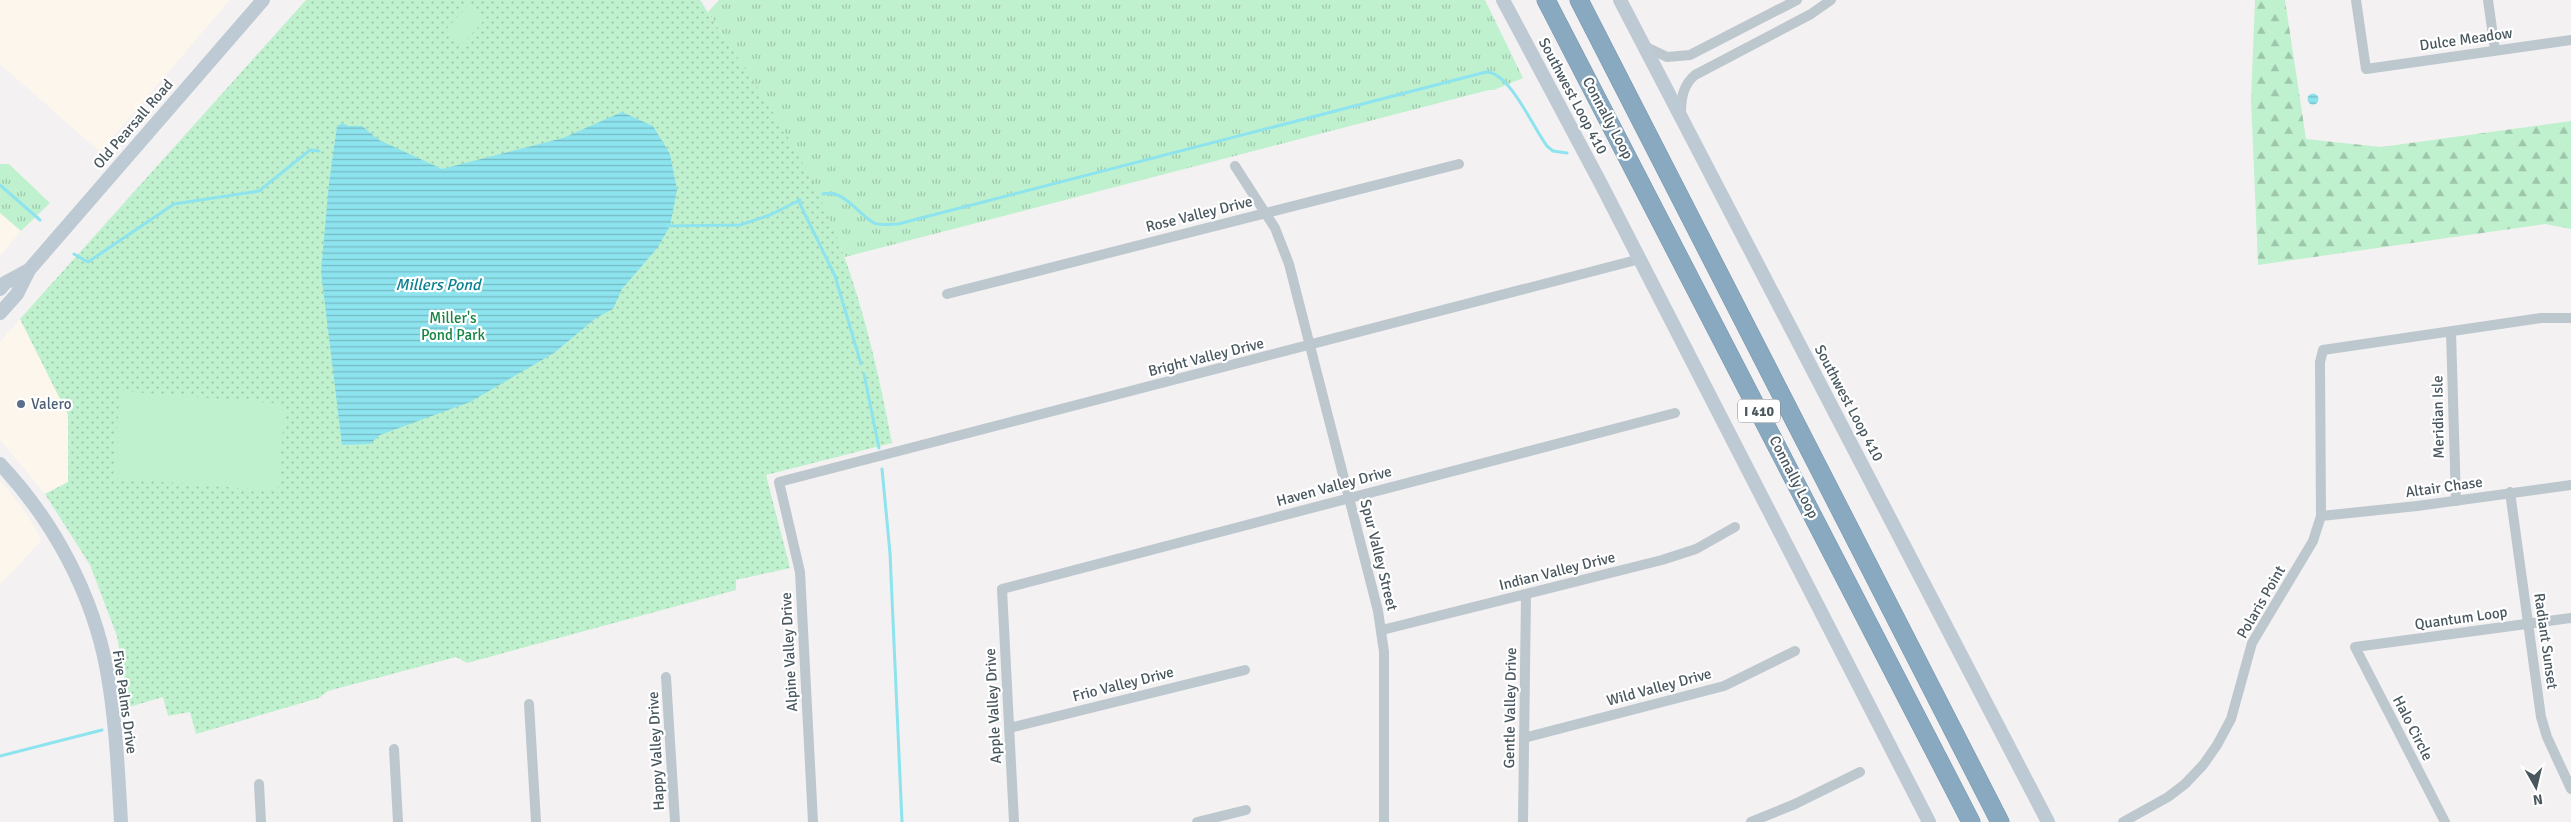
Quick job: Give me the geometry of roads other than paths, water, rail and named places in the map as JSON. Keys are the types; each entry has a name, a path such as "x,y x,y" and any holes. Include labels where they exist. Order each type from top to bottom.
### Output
{"highway":[{"name":"Connally Loop","path":"1546,0 1971,822"},
{"name":"Connally Loop","path":"1579,0 2000,822"}],"main road":[{"name":"Old Pearsall Road","path":"0,313 17,294 29,270 263,0"},
{"name":"Southwest Loop 410","path":"1504,0 1640,259 1929,822"},
{"name":"Southwest Loop 410","path":"1620,0 2048,822"},
{"name":"Old Pearsall Road","path":"0,289 4,283 29,270"},
{"name":"Five Palms Drive","path":"0,464 44,519 70,564 100,640 113,711 117,821"}],"street":[{"path":"1644,46 1667,57 1690,55 1796,0"},
{"path":"1681,115 1682,94 1688,81 1695,75 1811,14 1831,0"},
{"name":"Dulce Meadow","path":"2356,0 2366,69 2571,40"},
{"path":"2488,0 2495,50"},
{"path":"1754,22 1763,39"},
{"name":"Rose Valley Drive","path":"947,294 1459,164"},
{"name":"Spur Valley Street","path":"1235,166 1266,213 1282,244 1350,497 1382,630 1384,652 1384,822"},
{"name":"Bright Valley Drive","path":"779,482 1640,259"},
{"path":"2451,332 2541,318 2571,318"},
{"name":"Polaris Point","path":"2123,822 2168,797 2186,784 2217,745 2232,719 2252,643 2308,552 2321,516 2320,362 2323,350 2451,332"},
{"name":"Meridian Isle","path":"2451,332 2456,501"},
{"name":"Haven Valley Drive","path":"1002,589 1675,413"},
{"name":"Alpine Valley Drive","path":"779,482 800,572 813,822"},
{"name":"Altair Chase","path":"2321,516 2456,501 2571,485"},
{"name":"Radiant Sunset","path":"2510,492 2542,717 2547,737 2571,789"},
{"name":"Indian Valley Drive","path":"1382,630 1662,560 1696,548 1735,527"},
{"name":"Apple Valley Drive","path":"1002,589 1014,822"},
{"name":"Gentle Valley Drive","path":"1524,822 1526,594"},
{"name":"Quantum Loop","path":"2355,647 2571,618"},
{"name":"Halo Circle","path":"2355,647 2444,822"},
{"name":"Wild Valley Drive","path":"1524,738 1724,686 1795,651"},
{"name":"Frio Valley Drive","path":"1009,728 1245,670"},
{"name":"Happy Valley Drive","path":"666,677 675,822"},
{"path":"529,704 536,822"},
{"path":"394,749 398,822"},
{"path":"1751,822 1796,804 1860,772"},
{"path":"258,784 261,822"},
{"path":"1197,822 1246,810"}],"water":[{"path":"2313,93 2319,99 2313,105 2307,99"},
{"name":"Millers Pond","path":"622,112 653,126 670,154 677,190 670,226 658,247 622,289 613,309 596,318 554,353 470,402 380,435 370,444 342,445 321,272 329,183 337,126 342,123 349,126 362,126 379,140 442,169 563,138"}],"waterway":[{"path":"823,194 831,193 838,195 876,224 898,224 1486,72 1495,74 1504,81 1520,102 1547,146 1553,151 1567,153"},
{"path":"74,254 88,262 174,204 259,191 310,150 319,151"},
{"path":"0,185 40,220"},
{"path":"798,200 835,276 861,364"},
{"path":"666,226 740,225 770,215 800,200"},
{"path":"864,374 879,448"},
{"path":"882,469 890,553 902,822"},
{"path":"0,756 102,730"}],"place":[{"name":"Valero","path":"21,404"}],"park label":[{"name":"Miller's Pond Park","path":"453,326"}]}
